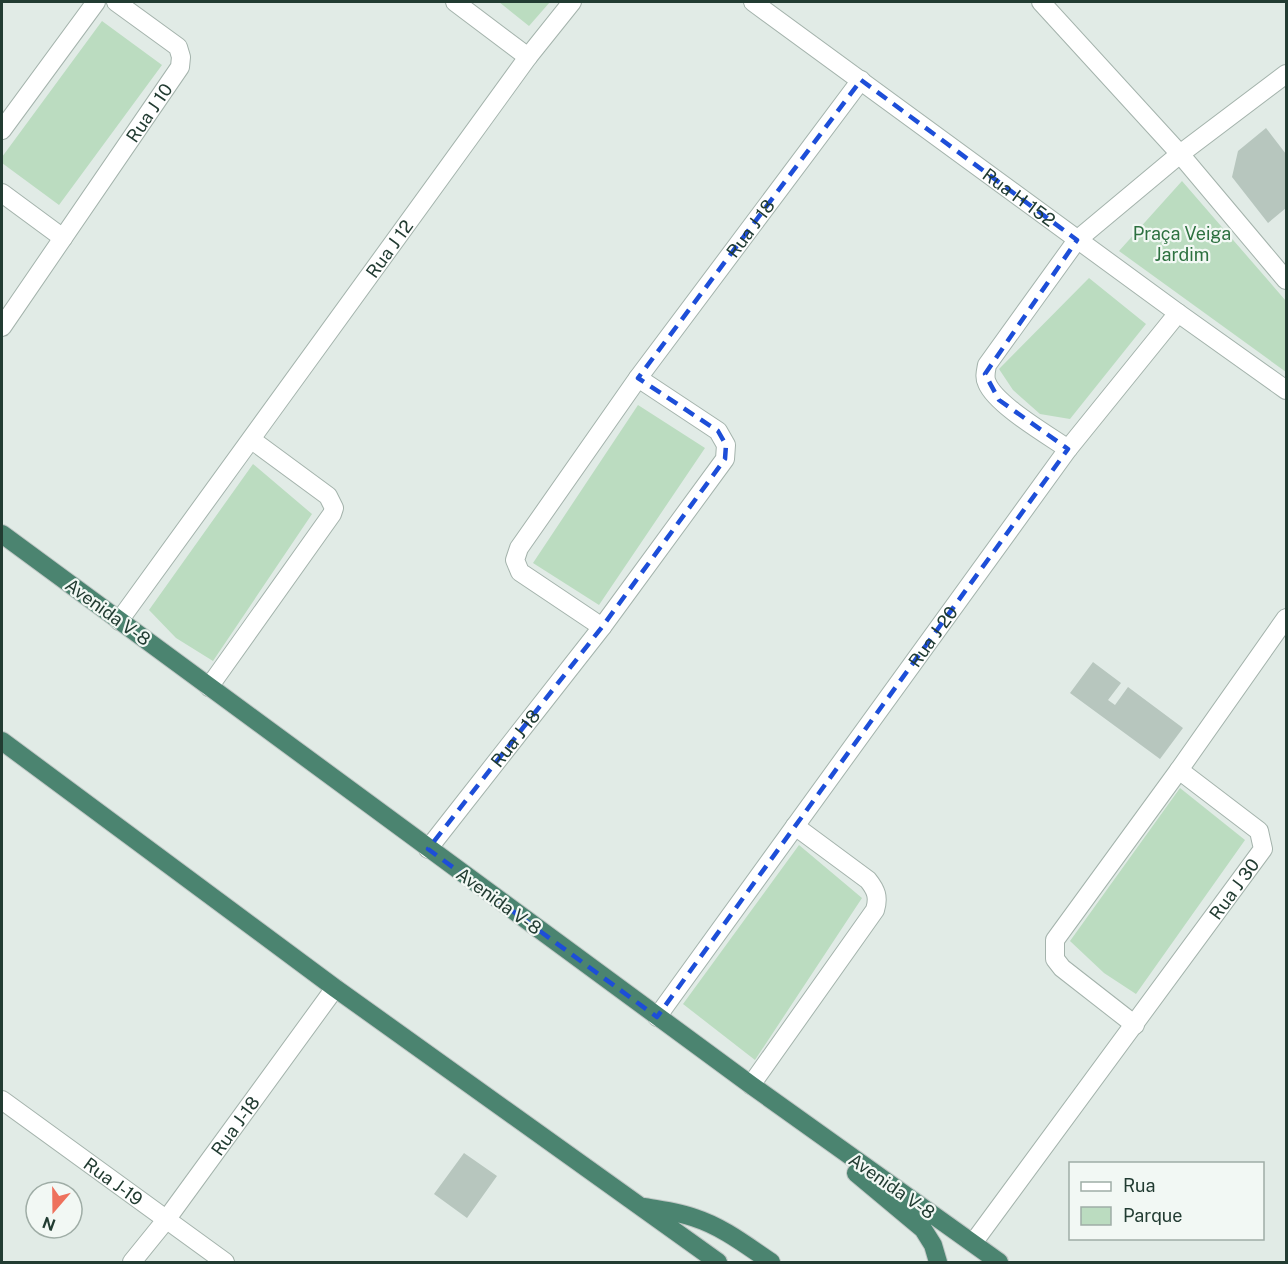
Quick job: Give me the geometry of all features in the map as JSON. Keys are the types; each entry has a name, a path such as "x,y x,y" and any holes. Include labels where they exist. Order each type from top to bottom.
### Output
{"highway":[{"name":"Avenida V-8","path":"2,534 657,1017 999,1263"},
{"path":"2,741 335,988 718,1263"},
{"path":"840,1149 846,1163 862,1179 923,1229 933,1245 938,1263"},
{"path":"638,1205 694,1217 708,1223 726,1232 771,1263"}],"street":[{"path":"2,130 96,2"},
{"name":"Rua J 10","path":"2,327 180,67 181,57 178,47 117,2"},
{"path":"455,2 528,57"},
{"name":"Rua J 12","path":"119,621 528,57 572,2"},
{"name":"Rua H 152","path":"753,2 1077,240 1287,390"},
{"path":"1041,2 1180,154 1287,280"},
{"path":"1068,449 999,400 987,384 985,374 987,365 1077,240 1180,154 1287,74"},
{"name":"Rua J 18","path":"602,627 520,572 515,560 519,548 638,378 861,80"},
{"path":"2,193 63,238"},
{"name":"Rua J 20","path":"657,1017 1068,449 1178,313"},
{"name":"Rua J 18","path":"428,849 602,627 725,459 727,452 723,437 718,431 638,378"},
{"path":"209,687 334,508 328,496 252,440"},
{"path":"1134,1025 1062,968 1055,959 1055,940 1287,618"},
{"name":"Rua J 30","path":"973,1244 1263,849 1259,831 1179,770"},
{"path":"751,1085 875,910 878,900 876,889 868,880 795,826"},
{"name":"Rua J-18","path":"132,1263 166,1220 335,988"},
{"name":"Rua J-19","path":"2,1100 225,1263"}],"highlighted area":[{"path":"861,80 1077,240 985,374 999,400 1068,449 657,1017 428,849 602,627 725,459 726,445 718,431 638,378"}],"green space":[{"path":"499,2 550,2 529,26"},
{"path":"102,21 162,65 59,205 2,163 2,157"},
{"name":"Praça Veiga Jardim","path":"1182,181 1286,301 1286,372 1119,251"},
{"path":"1089,278 1146,324 1070,419 1040,414 1013,390 999,369"},
{"path":"638,405 705,448 599,605 533,563"},
{"path":"253,464 312,514 213,661 176,638 149,610"},
{"path":"1180,788 1245,840 1136,994 1104,973 1070,941"},
{"path":"799,845 862,898 755,1060 683,1004"}],"building":[{"path":"1266,128 1286,154 1286,208 1268,223 1232,177 1238,151"},
{"path":"1093,662 1121,683 1108,700 1115,705 1128,687 1183,728 1160,759 1070,693"},
{"path":"464,1153 497,1176 467,1218 434,1194"}]}
